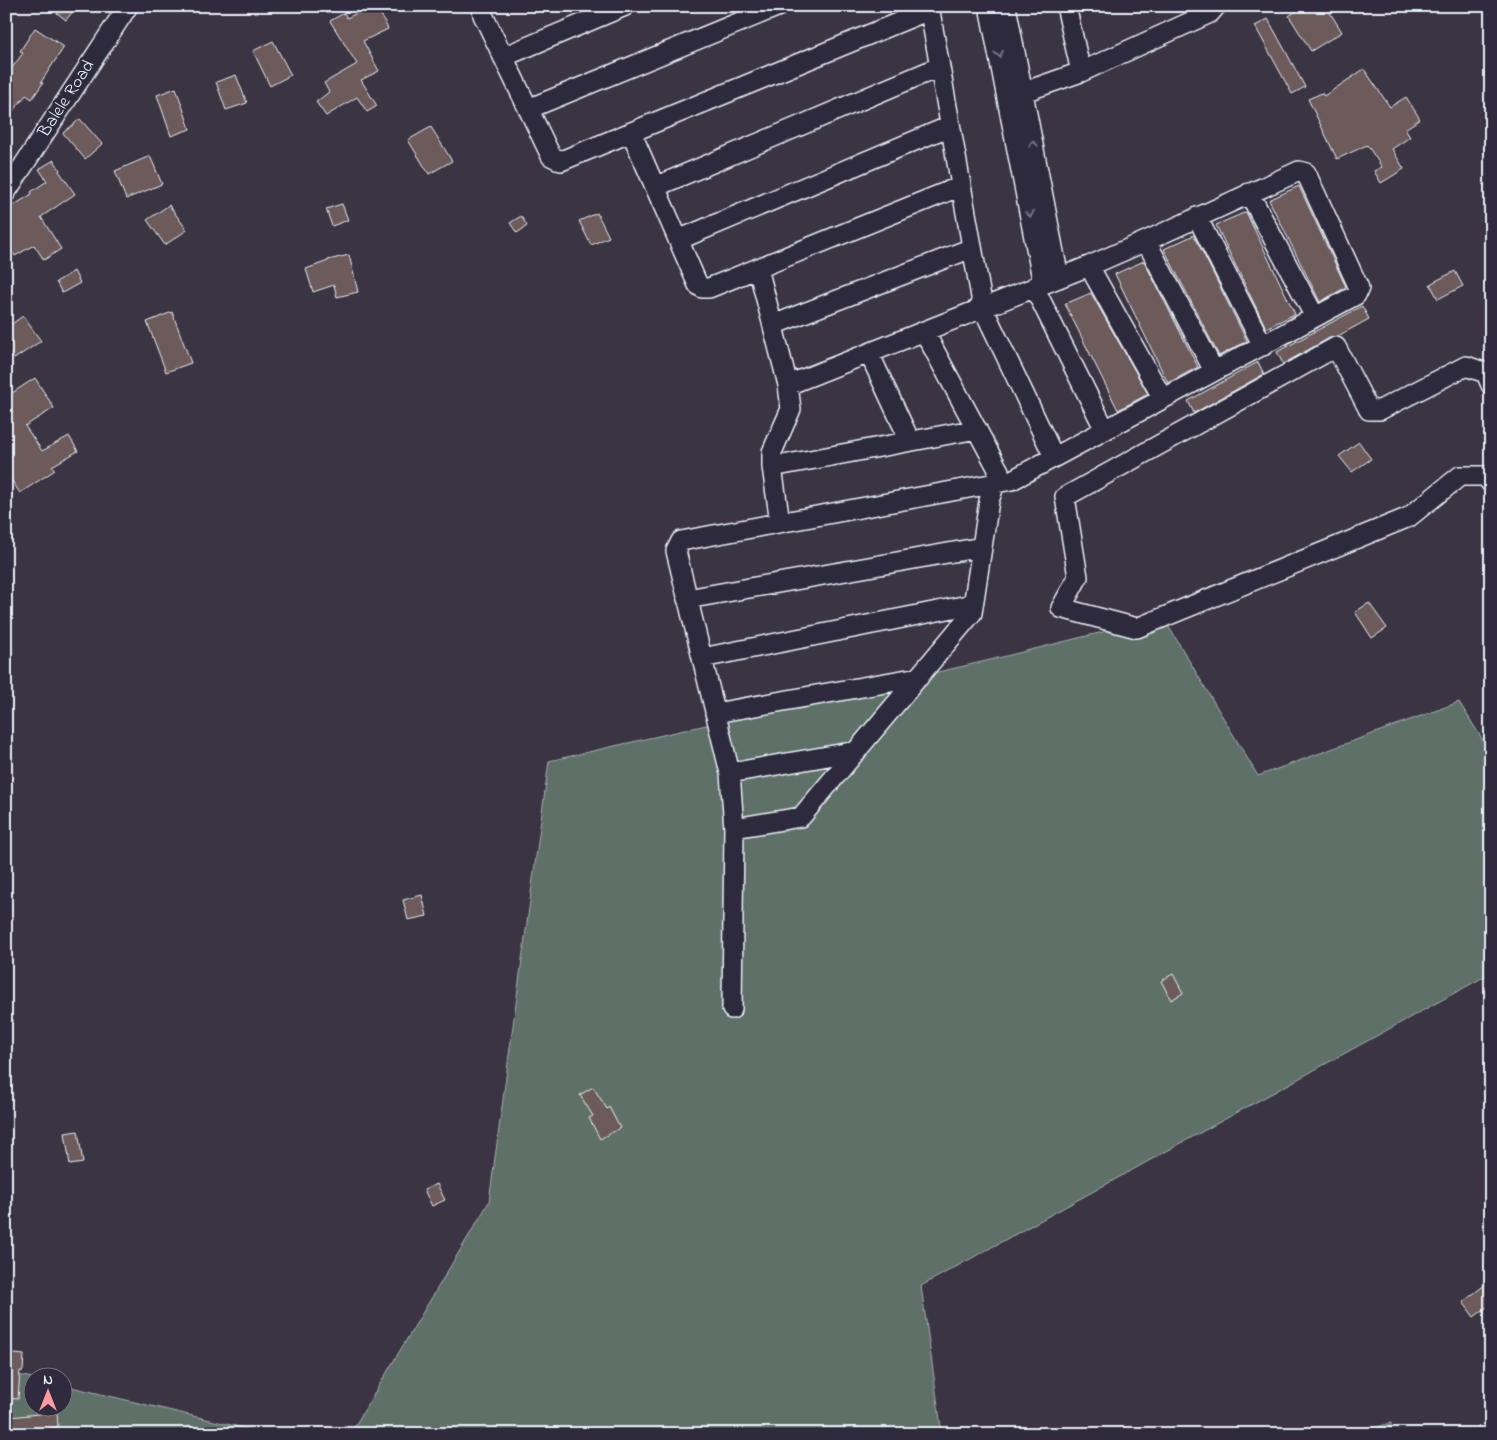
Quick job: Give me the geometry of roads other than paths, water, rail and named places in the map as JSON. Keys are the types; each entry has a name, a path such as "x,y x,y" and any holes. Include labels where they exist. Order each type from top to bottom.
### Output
{"street":[{"name":"Balele Road","path":"6,192 128,6"},
{"path":"483,6 483,15 551,156 561,160 929,8 983,308 1054,457"},
{"path":"503,57 625,6"},
{"path":"528,109 779,6"},
{"path":"989,6 1015,95"},
{"path":"1006,6 1015,95 1045,283 1105,430"},
{"path":"1066,6 1080,72"},
{"path":"1015,95 1080,72 1210,13 1216,6"},
{"path":"655,187 940,67"},
{"path":"678,240 950,126"},
{"path":"631,132 698,285 702,288 709,288 961,186"},
{"path":"732,1009 734,828 730,773 676,551 680,541 1012,480 1315,318 1356,295 1359,288 1306,174 1299,171 1089,266 788,385"},
{"path":"1249,193 1315,318"},
{"path":"1197,217 1263,346"},
{"path":"1146,241 1214,371"},
{"path":"773,324 972,248"},
{"path":"1089,266 1163,399"},
{"path":"758,268 788,385 791,410 772,452 772,467 780,522"},
{"path":"734,828 801,816 972,613 989,501 998,471 924,331"},
{"path":"1491,385 1486,373 1466,366 1380,410 1369,410 1336,347 1064,497 1078,577 1061,608 1137,628 1408,517 1460,476 1485,476 1491,483"},
{"path":"869,353 910,441"},
{"path":"772,467 977,429"},
{"path":"688,599 982,547"},
{"path":"702,658 973,604"},
{"path":"715,713 918,677"},
{"path":"730,773 857,751"}]}
